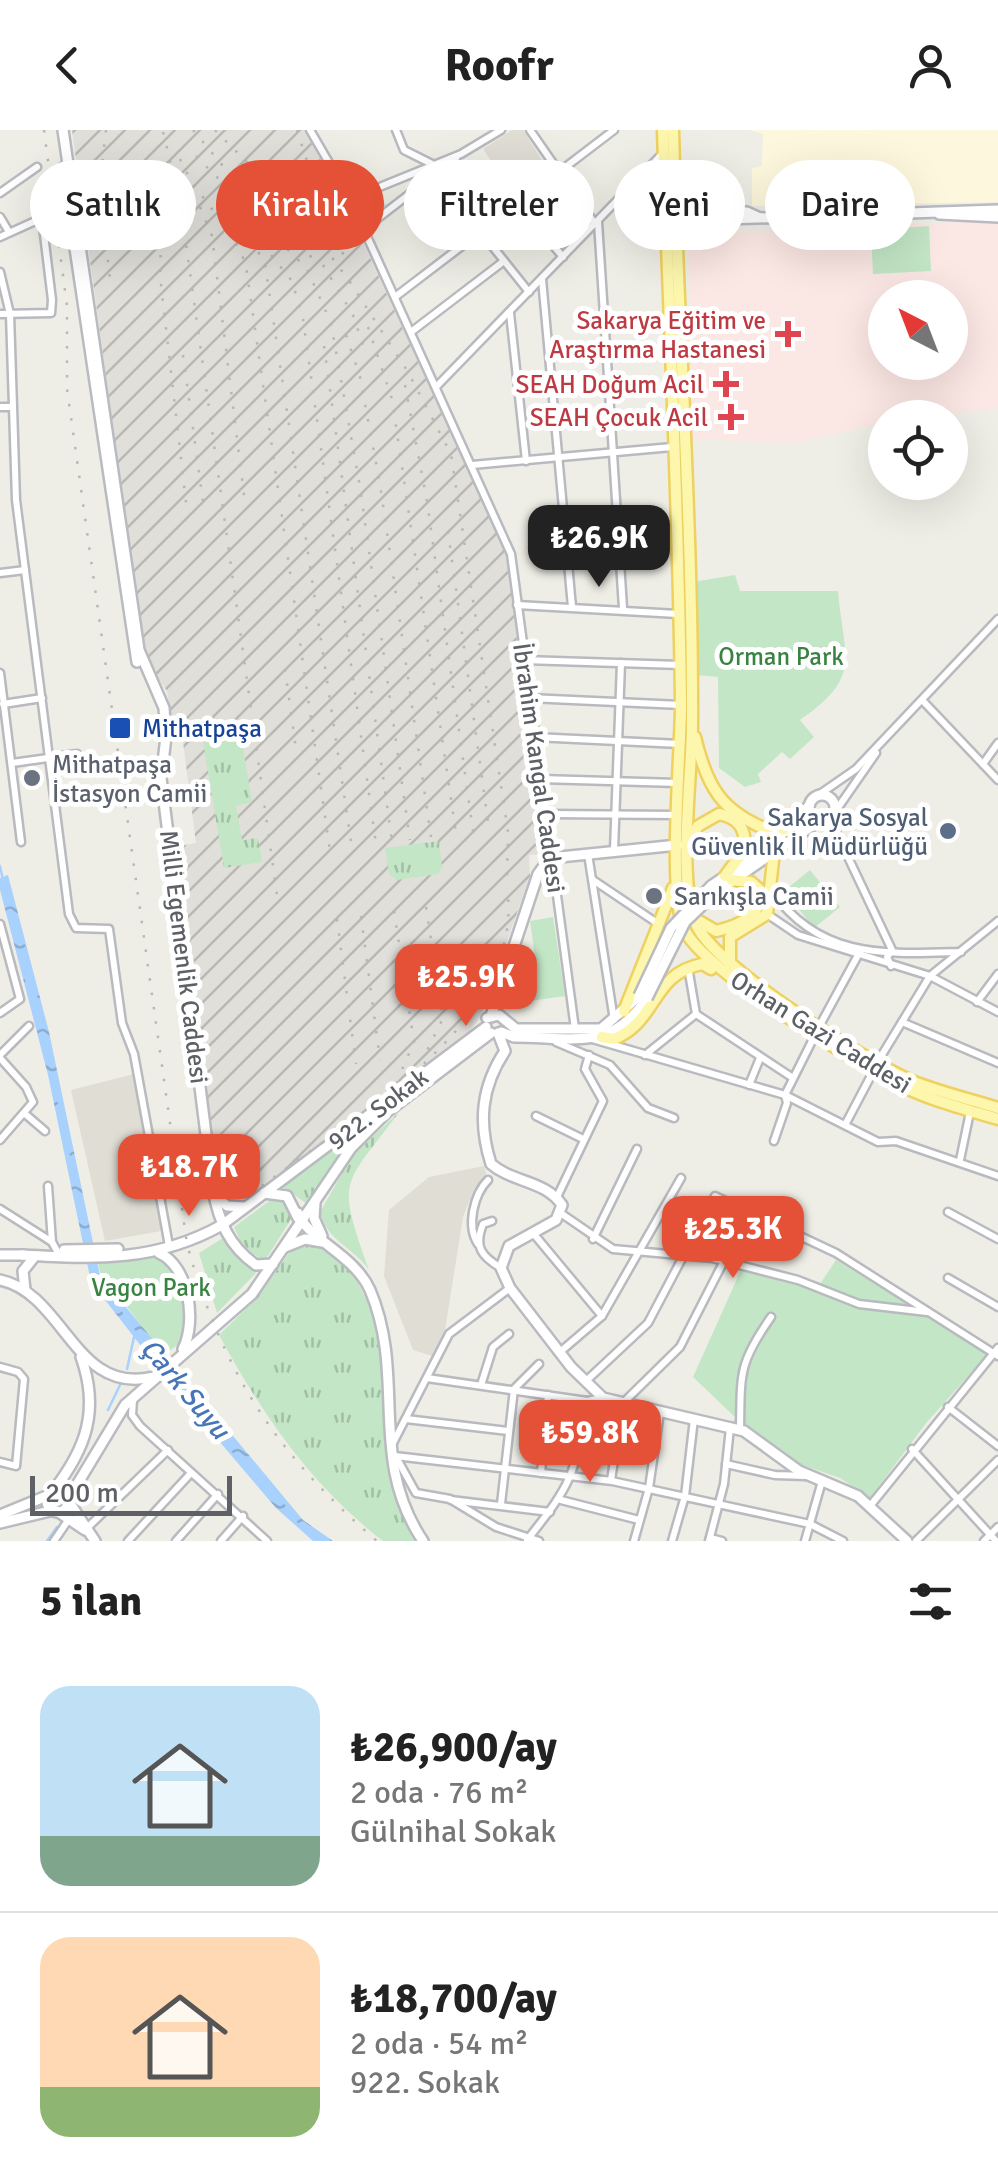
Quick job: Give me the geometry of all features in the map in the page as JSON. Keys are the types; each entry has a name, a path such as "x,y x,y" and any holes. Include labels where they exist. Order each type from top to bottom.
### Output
{"main road":[{"name":"Milli Egemenlik Caddesi","path":"61,130 139,650 164,708 166,737 161,778 212,1190 222,1225 250,1261 263,1268 273,1264"},
{"path":"664,130 665,160"},
{"path":"673,130 675,160"},
{"path":"745,212 758,217"},
{"path":"745,222 758,217 998,213"},
{"path":"671,250 672,447 681,705 678,814 692,918 716,930 750,916 759,906 760,890 750,882 728,878"},
{"path":"678,250 692,724 683,844"},
{"path":"692,724 705,777 726,804 772,831 791,828"},
{"path":"602,1037 625,1028 685,922 713,889 791,828 817,796 833,800 828,817 728,878"},
{"path":"809,806 811,815 828,817"},
{"path":"505,1051 496,1030 498,1015 491,1016 538,874 550,858 683,844 708,817 732,816 746,835 745,849 728,878"},
{"name":"Orhan Gazi Caddesi","path":"683,844 676,878 686,933 709,960 739,985 818,1029"},
{"path":"730,965 730,937 767,914 774,852"},
{"path":"624,1011 662,926 676,878"},
{"name":"Orhan Gazi Caddesi","path":"692,918 700,933 730,965 818,1029 918,1093 998,1119"},
{"path":"496,1030 514,1037 624,1036 647,1013 668,978 688,966 702,964 739,985"},
{"path":"496,1030 601,1029 643,997"},
{"name":"922. Sokak","path":"0,1255 159,1253 187,1244 222,1225 496,1030"},
{"name":"922. Sokak","path":"69,1500 106,1432 134,1394 248,1298 351,1148 387,1112 496,1030"},
{"path":"514,1037 488,1080 484,1097 483,1132 491,1164 552,1191 562,1205 556,1220 510,1246 501,1268 510,1288 560,1352 603,1398 735,1429 870,1506 907,1541"},
{"name":"Orhan Gazi Caddesi","path":"875,1066 998,1108"},
{"path":"212,1190 224,1205 247,1206"},
{"path":"264,1193 287,1196 298,1221 342,1253 364,1278 383,1326 397,1486 423,1541"},
{"path":"319,1193 314,1218 324,1238"},
{"name":"922. Sokak","path":"105,1252 169,1246 222,1225"},
{"path":"282,1250 314,1240 342,1253"},
{"name":"922. Sokak","path":"22,1255 54,1247 72,1253"},
{"path":"159,1253 178,1268 189,1314 189,1335 176,1358"},
{"path":"24,1290 23,1271 35,1256"},
{"path":"0,1280 24,1290 80,1355 119,1378 154,1376"},
{"path":"80,1355 90,1386 90,1420 81,1448 48,1504 85,1530"},
{"path":"0,1515 63,1491 95,1541"},
{"path":"0,1523 55,1511 69,1500"}],"street":[{"name":"İbrahim Kangal Caddesi","path":"310,130 327,160"},
{"path":"396,130 404,150 424,160"},
{"path":"384,213 460,154 501,130"},
{"path":"530,130 548,160"},
{"path":"575,160 614,130"},
{"path":"436,387 664,152"},
{"path":"443,160 460,154"},
{"path":"0,192 30,173"},
{"path":"0,217 9,232"},
{"path":"0,237 42,218 52,300 51,313 0,314"},
{"path":"594,220 623,608"},
{"name":"İbrahim Kangal Caddesi","path":"374,250 511,554 576,1030"},
{"path":"395,296 457,250"},
{"path":"496,250 530,292"},
{"path":"556,250 563,258"},
{"path":"411,332 504,260"},
{"path":"0,272 10,314 16,500 72,925 108,929 122,1023 134,1054 169,1246"},
{"path":"542,279 572,607"},
{"path":"510,312 526,461"},
{"path":"0,407 12,406"},
{"path":"472,465 672,447"},
{"path":"0,573 25,570"},
{"path":"517,606 623,608 678,614"},
{"path":"817,796 856,770 998,619"},
{"path":"524,660 680,665"},
{"path":"614,850 621,664"},
{"path":"0,673 21,842"},
{"path":"2,704 42,698"},
{"path":"530,698 681,705"},
{"path":"923,700 998,780"},
{"path":"892,732 828,817 892,950"},
{"path":"534,737 681,744"},
{"path":"983,764 998,744"},
{"path":"0,758 77,754"},
{"path":"540,779 680,783"},
{"path":"544,814 678,814"},
{"path":"588,853 614,1020"},
{"path":"593,880 662,926"},
{"path":"770,887 806,930 878,954 892,950 923,956 962,952"},
{"path":"767,914 798,936 892,968 930,976 998,1012"},
{"path":"845,1125 875,1066 930,976 998,920"},
{"path":"0,1012 20,999 1,929"},
{"path":"892,950 887,956 892,968"},
{"path":"923,956 930,976"},
{"path":"774,1140 792,1078 857,957"},
{"path":"0,971 10,964"},
{"path":"688,966 696,1014 792,1078"},
{"path":"977,1002 998,974"},
{"path":"644,1055 696,1014"},
{"path":"902,1022 998,1063"},
{"path":"0,1140 32,1102 26,1087 0,1057 29,1026"},
{"path":"541,1036 610,1066 648,1108 674,1118"},
{"path":"588,1037 785,1095 878,1142 896,1141 998,1176"},
{"path":"557,1197 603,1101 585,1069 589,1054"},
{"path":"749,1085 760,1058"},
{"path":"960,1160 971,1111"},
{"path":"24,1113 45,1131"},
{"path":"536,1116 583,1139"},
{"path":"592,1239 636,1150"},
{"path":"560,1352 602,1316 643,1250 680,1178"},
{"path":"488,1180 478,1193 472,1224 487,1260 501,1268"},
{"path":"48,1186 54,1247"},
{"path":"586,1382 648,1323 714,1196 836,1253 997,1353 912,1449 870,1506"},
{"path":"0,1209 54,1247"},
{"path":"559,1212 592,1239 613,1249 726,1260 798,1280 859,1304 927,1312"},
{"path":"948,1212 998,1239"},
{"path":"611,1480 623,1403 680,1347 748,1214"},
{"path":"478,1244 483,1224 492,1221"},
{"path":"533,1234 602,1316"},
{"path":"948,1278 998,1307"},
{"path":"391,1449 449,1334 510,1288"},
{"path":"722,1541 710,1540 735,1429 739,1379 745,1355 771,1316"},
{"path":"481,1385 493,1347 509,1334"},
{"path":"501,1504 514,1390 538,1364"},
{"path":"0,1367 18,1372 24,1379 16,1466 0,1462"},
{"path":"426,1378 587,1401 603,1398"},
{"path":"134,1394 131,1410 136,1422 266,1541"},
{"path":"541,1473 548,1395"},
{"path":"527,1540 561,1500 574,1476 587,1401"},
{"path":"948,1407 998,1446"},
{"path":"634,1541 648,1488 660,1412"},
{"path":"406,1419 508,1431"},
{"path":"672,1541 686,1496 694,1420"},
{"path":"391,1449 504,1468 611,1480 810,1524 844,1541"},
{"path":"391,1449 416,1493 550,1512"},
{"path":"912,1449 990,1539 998,1527"},
{"path":"85,1530 168,1450"},
{"path":"916,1541 998,1460"},
{"path":"726,1464 774,1475 817,1479 805,1541"},
{"path":"128,1541 192,1474"},
{"path":"176,1541 218,1494"},
{"path":"450,1500 496,1527 539,1541"},
{"path":"561,1500 639,1520"},
{"path":"222,1541 243,1516"},
{"path":"54,1541 69,1520"}],"shaded area":[{"path":"72,130 304,130 321,160 216,160 216,250 367,250 506,554 544,854 529,855 530,876 480,1018 467,1034 256,1193 224,1197 218,1178 174,847 196,843 182,734 172,735 167,691 152,669 142,638 89,250 196,250 196,160 76,160"},
{"path":"512,130 523,130 542,160 491,160 483,149"},
{"path":"750,130 998,130 998,202 915,203 915,160 765,160 765,206 752,206 752,168 762,166 763,134"},
{"name":"Sakarya Eğitim ve Araştırma Hastanesi","path":"998,220 998,408 968,412 968,400 868,400 868,427 793,443 692,439 688,250 745,250 745,232 765,231 765,250 915,250 915,224"},
{"path":"134,1074 161,1231 105,1241 71,1090"},
{"path":"484,1166 487,1177 474,1189 463,1217 445,1330 432,1356 413,1350 384,1276 389,1210 429,1177"}],"green space":[{"path":"929,226 931,271 873,274 872,250 915,250 915,227"},
{"name":"Orman Park","path":"735,575 740,591 838,591 845,651 845,665 833,691 800,720 814,737 790,759 782,752 758,774 761,782 745,787 719,768 718,677 696,675 693,582"},
{"path":"240,729 252,802 236,806 242,840 258,838 262,862 224,868 202,736"},
{"path":"439,841 442,867 438,874 397,880 389,874 385,848"},
{"path":"810,870 840,907 814,928 784,891"},
{"path":"553,917 565,996 523,1002 519,975 537,971 530,921"},
{"path":"400,1111 350,1184 352,1216 369,1270 328,1229 320,1212 352,1156"},
{"path":"348,1136 351,1141 307,1204 282,1186"},
{"path":"273,1198 285,1200 293,1216 266,1259 260,1259 241,1243 234,1227"},
{"path":"223,1238 256,1273 217,1313 199,1253"},
{"path":"309,1242 346,1260 372,1310 387,1384 387,1469 416,1541 383,1541 333,1497 271,1420 219,1335 257,1298 294,1246"},
{"name":"Vagon Park","path":"169,1254 179,1270 188,1337 164,1355 100,1272 97,1259"},
{"path":"836,1260 988,1354 927,1422 870,1498 840,1478 791,1461 758,1434 731,1423 736,1418 693,1377 741,1270 816,1290"}],"water":[{"path":"8,875 49,1032 100,1276 303,1520 333,1541 313,1541 276,1508 173,1387 91,1282 48,1075 0,890 0,878"}],"waterway":[{"name":"Çark Suyu","path":"0,866 3,880"},
{"path":"127,1369 134,1337"},
{"path":"108,1410 120,1385"},
{"path":"47,1541 57,1527"}],"railway":[{"path":"44,130 67,306 67,389 187,1244 217,1332 258,1408 310,1476 377,1541"},
{"path":"106,130 100,182 110,280"},
{"path":"193,130 218,160"},
{"path":"215,130 304,220 350,282 408,372 451,454 508,832 507,877"},
{"path":"297,130 323,211 345,258"},
{"path":"163,132 180,201 277,895"},
{"path":"196,156 307,269 331,323 360,487 410,840"},
{"path":"180,159 233,238 246,266 330,851"},
{"path":"200,207 212,236 245,503"},
{"path":"161,250 160,276 187,511"},
{"path":"257,250 265,264 352,848"},
{"path":"267,250 292,281 303,319 376,844"},
{"path":"306,250 312,258"},
{"path":"323,265 353,315 363,345"},
{"path":"368,327 392,399 456,833"},
{"path":"346,335 360,377 380,484 431,837"},
{"path":"324,346 392,842"},
{"path":"183,355 204,509"},
{"path":"405,385 427,501 473,831"},
{"path":"448,531 489,829"},
{"path":"285,669 296,749"},
{"path":"262,1186 383,1098 459,1027 487,987 504,943 508,896"},
{"path":"426,907 443,1018 426,1053"},
{"path":"394,911 414,1042 400,1074"},
{"path":"361,916 380,1060"},
{"path":"337,919 356,1064"}],"place":[{"name":"Sakarya Eğitim ve Araştırma Hastanesi","path":"788,334"},
{"name":"SEAH Doğum Acil","path":"726,384"},
{"name":"SEAH Çocuk Acil","path":"731,417"},
{"name":"Mithatpaşa","path":"120,728"},
{"name":"Mithatpaşa İstasyon Camii","path":"32,778"},
{"name":"Sakarya Sosyal Güvenlik İl Müdürlüğü","path":"948,831"},
{"name":"Sarıkışla Camii","path":"654,896"}]}
